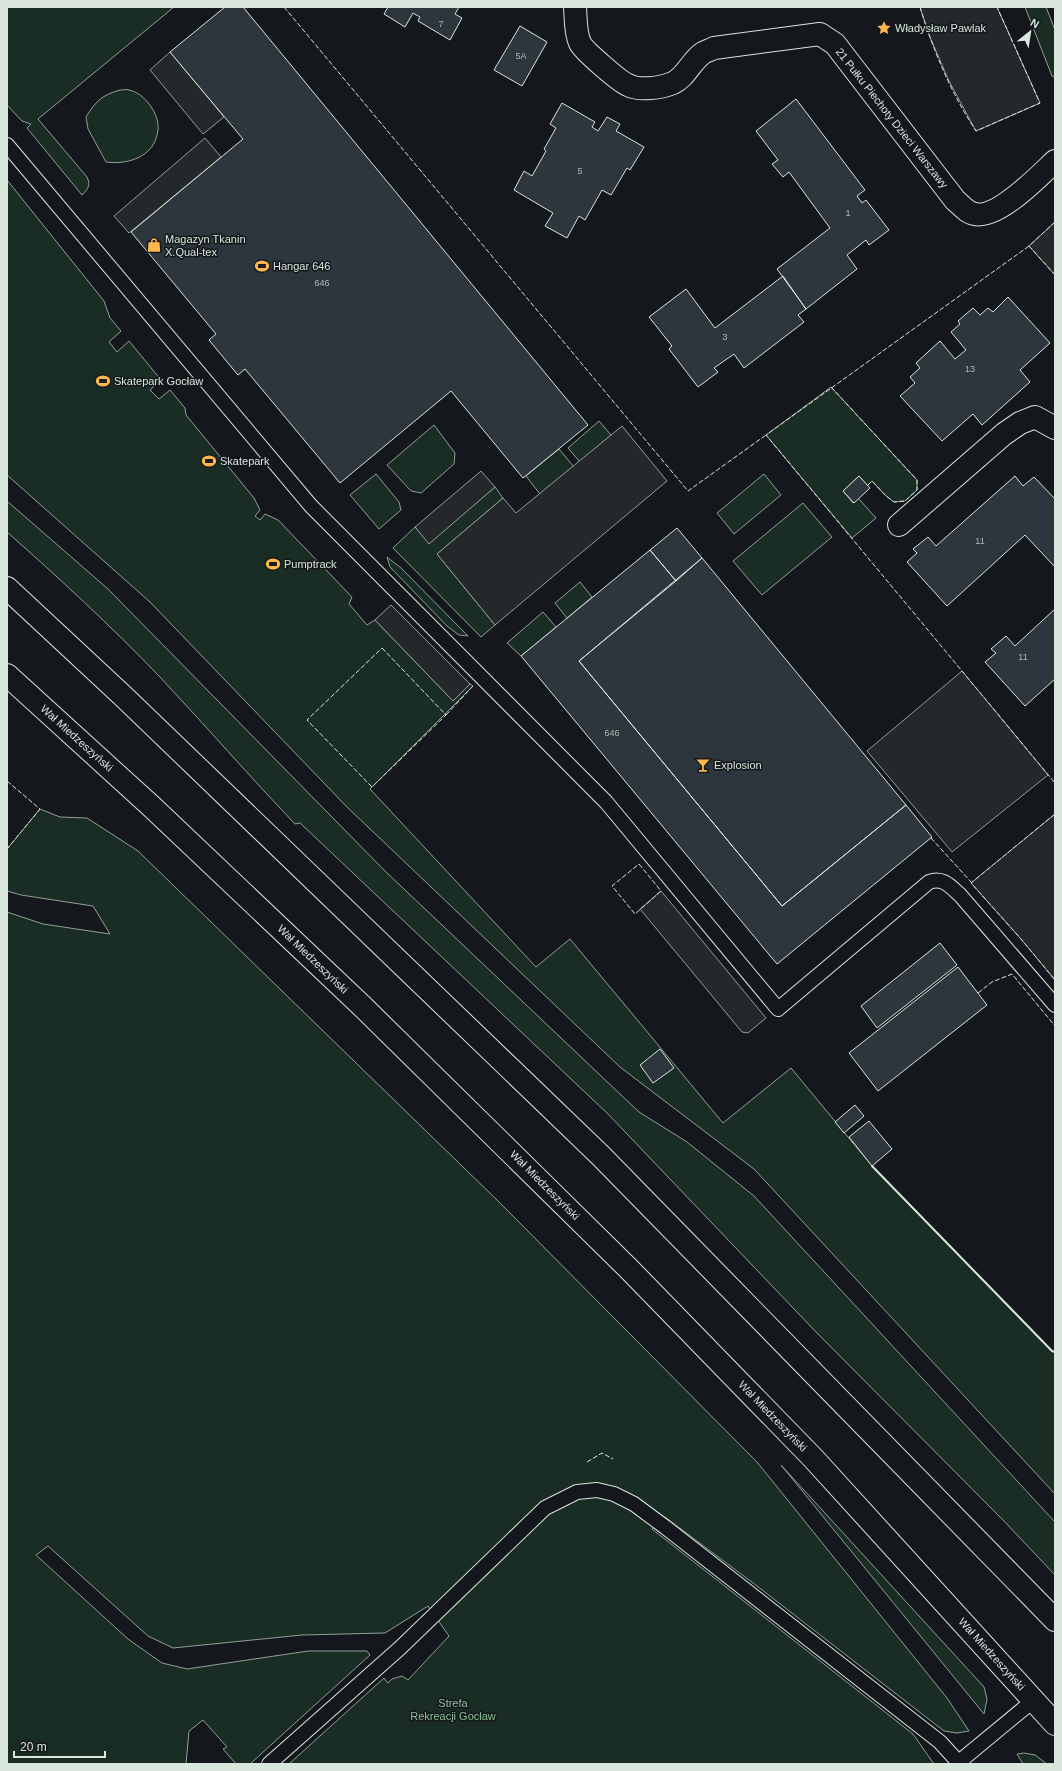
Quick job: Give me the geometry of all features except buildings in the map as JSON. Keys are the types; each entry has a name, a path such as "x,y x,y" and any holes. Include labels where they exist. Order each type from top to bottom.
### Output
{"main road":[{"name":"21 Pułku Piechoty Dzieci Warszawy","path":"575,7 577,36 583,48 627,85 637,87 664,86 674,83 703,53 714,48 820,34 835,44 955,200 969,212 975,214 994,212 1026,188 1055,161"},
{"path":"898,525 1004,434 1020,423 1035,417 1055,428"},
{"path":"7,588 129,702 570,1126 1055,1620"},
{"name":"Wał Miedzeszyński","path":"7,675 94,753 228,878 368,1011 578,1217 813,1458 1055,1724"}],"lane":[{"path":"7,146 311,506 606,802 778,1008 929,882 935,880 943,880 960,894 1055,1005"},
{"path":"269,1764 400,1648 545,1508 577,1492 597,1490 614,1494 634,1504 666,1527 940,1742 959,1763 1034,1700"}],"green space":[{"path":"7,7 174,7 38,119 87,177 89,182 88,187 82,195 27,128 31,124 22,121 7,105"},
{"path":"1025,7 1046,7 1055,30 1055,77 1052,76"},
{"path":"120,90 135,92 146,100 157,118 158,130 152,147 146,153 123,162 106,162 88,129 86,117 100,99 108,94"},
{"path":"7,180 104,301 110,318 121,331 109,342 117,352 129,341 161,380 150,390 159,399 170,390 185,408 186,415 254,498 260,510 255,516 260,520 265,514 278,520 352,597 349,604 367,625 375,620 453,701 470,684 473,686 370,789 536,967 570,939 723,1123 791,1068 872,1166 1052,1351 1055,1352 1055,1494 754,1169 620,1067 347,807 150,602 7,475"},
{"path":"831,387 917,480 917,490 905,501 894,502 872,481 867,486 859,476 843,491 853,503 858,498 876,518 852,538 766,435"},
{"path":"599,421 611,435 580,462 568,448"},
{"path":"434,425 455,453 454,464 421,493 411,491 387,465"},
{"path":"559,449 574,467 540,494 526,476"},
{"path":"376,474 399,502 401,510 379,529 350,495"},
{"path":"764,474 781,495 734,534 717,513"},
{"path":"495,487 503,498 437,554 495,625 481,637 393,548 415,527 429,543"},
{"path":"7,501 108,589 385,871 639,1112 687,1142 754,1196 1055,1522 1055,1575 1002,1519 816,1332 607,1113 300,823 295,824 176,694 123,639 7,532"},
{"path":"803,503 832,537 762,595 733,561"},
{"path":"387,557 401,568 468,636 459,635 447,626 390,567"},
{"path":"580,582 592,597 567,618 555,603"},
{"path":"543,612 556,627 521,656 507,643"},
{"name":"Strefa Rekreacji Gocław","path":"40,809 60,817 87,818 138,851 497,1200 757,1462 947,1698 969,1731 957,1733 944,1731 757,1586 665,1517 652,1529 913,1734 934,1764 289,1764 384,1678 388,1683 392,1679 402,1676 408,1680 449,1636 428,1606 385,1633 302,1635 173,1648 148,1636 48,1546 36,1555 128,1639 162,1663 187,1669 308,1651 367,1651 370,1655 250,1764 236,1764 223,1749 227,1747 203,1720 189,1731 186,1764 7,1764 7,912 43,924 110,934 93,906 21,895 7,891 7,849"},
{"path":"781,1465 984,1687 987,1699 984,1714"},
{"path":"1024,1753 1035,1755 1047,1764 1023,1764 1017,1754"}],"shaded area":[{"path":"920,7 997,7 1040,103 976,131 949,81 929,35"},
{"path":"170,52 224,117 203,134 150,70"},
{"path":"205,138 221,157 129,233 114,216"},
{"path":"1055,222 1055,275 1029,246"},
{"path":"622,426 667,481 495,625 437,554 503,498 516,513"},
{"path":"481,471 495,487 429,544 415,527"},
{"path":"391,605 470,684 453,701 375,620"},
{"path":"962,671 1048,775 952,852 867,751"},
{"path":"1055,814 1055,980 971,883"},
{"path":"661,891 766,1018 748,1033 742,1032 640,909"}],"fence":[{"path":"284,7 688,491 766,435"},
{"path":"920,7 944,71 959,102 976,131 1040,103 997,7"},
{"path":"1055,222 1029,246 1055,275"},
{"path":"1029,246 766,435 1055,783"},
{"path":"831,387 917,480 917,490 905,501 894,502 872,481 867,486"},
{"path":"382,648 446,715 372,787 307,720 382,648"},
{"path":"446,715 473,686"},
{"path":"7,781 40,809 7,849"},
{"path":"1055,814 971,883 1055,980"},
{"path":"931,838 972,883"},
{"path":"639,864 661,891 635,914 612,886 639,864"},
{"path":"978,993 992,982 1012,974 1055,1026"},
{"path":"587,1462 602,1453 613,1459"}],"wall":[{"path":"872,1166 1052,1351 1055,1352"}],"place":[{"name":"Władysław Pawlak","path":"884,28"},
{"name":"Magazyn Tkanin X.Qual-tex","path":"154,245"},
{"name":"Hangar 646","path":"262,266"},
{"name":"Skatepark Gocław","path":"103,381"},
{"name":"Skatepark","path":"209,461"},
{"name":"Pumptrack","path":"273,564"},
{"name":"Explosion","path":"703,765"}]}
